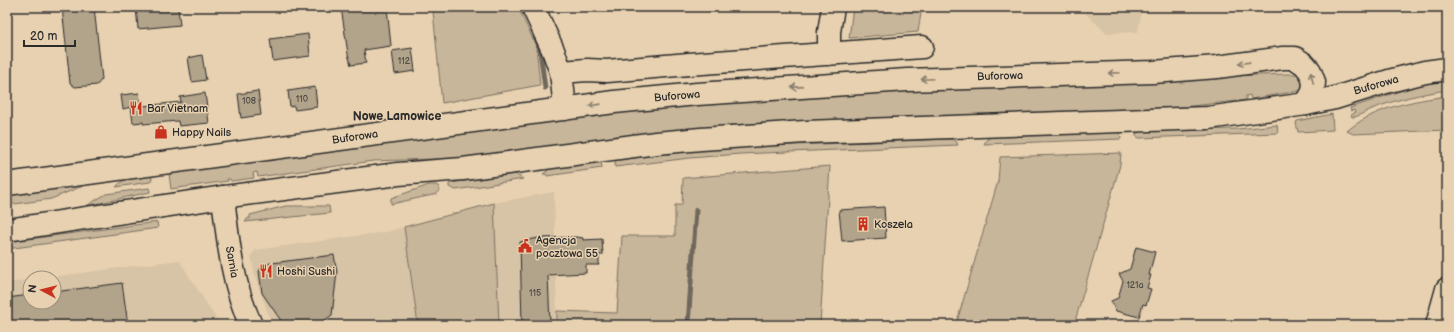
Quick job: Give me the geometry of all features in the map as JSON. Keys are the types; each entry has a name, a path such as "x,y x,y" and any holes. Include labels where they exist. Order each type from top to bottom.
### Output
{"street":[{"path":"533,7 553,50 561,72 565,108"},
{"path":"829,54 829,32 833,7"},
{"path":"561,72 571,70 607,71 922,47"},
{"name":"Buforowa","path":"7,184 565,108 651,98 766,89 952,78 1153,72 1217,67 1283,58 1295,58 1304,64 1310,71 1314,82 1313,92 1306,104"},
{"name":"Buforowa","path":"7,230 223,197 398,174 463,169 656,143 806,132 1208,118 1306,104 1335,98 1389,81 1425,72 1447,69"},
{"name":"Sarnia","path":"223,197 227,232 238,291 251,325"},
{"path":"1437,325 1447,289"}],"shaded area":[{"path":"427,7 518,7 536,46 540,85 442,103 433,11"},
{"path":"853,7 922,7 918,32 849,38"},
{"path":"1087,7 1142,7 1138,32 1107,33 1086,14"},
{"path":"1301,74 1304,90 1251,99 1250,95 1246,96 1246,100 1182,107 731,125 619,137 459,158 373,161 258,177 257,172 253,173 254,178 231,181 230,179 227,179 228,181 171,189 169,174 171,171 246,163 247,161 332,150 335,152 336,149 508,126 510,128 511,126 592,115 592,117 595,114 673,106 954,88 955,90 957,87"},
{"path":"1447,79 1447,90 1418,95 1381,105 1355,117 1352,117 1351,115 1355,113 1354,110 1351,111 1350,108 1418,85"},
{"path":"1447,96 1447,130 1353,134 1347,131 1370,116 1394,106"},
{"path":"1332,114 1333,130 1298,132 1297,121"},
{"path":"1277,125 1278,133 1139,138 1136,136 1136,134 1141,131 1237,129"},
{"path":"1120,132 1121,139 984,144 987,139 991,137"},
{"path":"952,139 956,141 958,145 740,154 615,167 615,162 617,160 740,147"},
{"path":"1121,153 1120,165 1074,325 956,325 998,181 1000,157"},
{"path":"601,162 602,168 547,176 546,174 543,174 550,169"},
{"path":"830,166 820,325 557,325 557,311 617,313 622,236 675,236 675,205 682,205 683,178"},
{"path":"151,172 152,179 150,182 116,187 132,176"},
{"path":"514,174 523,179 456,190 449,187 449,184 451,183"},
{"path":"90,183 51,199 7,205 7,192"},
{"path":"429,185 436,185 439,187 437,194 391,204 391,198"},
{"path":"149,188 150,192 86,206 106,194"},
{"path":"554,192 557,325 499,325 494,203"},
{"path":"494,203 499,325 418,325 404,227"},
{"path":"286,206 329,206 330,213 245,222 248,218 250,219 250,215"},
{"path":"157,222 158,228 7,249 7,242"},
{"path":"404,227 418,325 272,325 255,276 251,255 256,250 386,232"},
{"path":"179,260 220,325 7,325 7,283 22,281 22,310 62,310 62,276"}],"building":[{"path":"62,7 94,7 102,79 97,85 75,87 70,83"},
{"path":"136,7 178,7 180,25 138,29"},
{"path":"341,7 387,7 391,46 364,50 366,63 351,65"},
{"path":"308,34 310,56 273,61 270,39"},
{"path":"412,48 415,71 395,74 392,51"},
{"path":"202,55 206,80 192,82 188,58"},
{"path":"315,87 317,107 295,110 294,106 290,107 288,91"},
{"path":"258,91 261,115 241,118 238,94"},
{"path":"139,93 141,106 133,107 181,102 180,97 205,93 209,123 179,126 178,121 143,124 143,122 133,123 131,107 123,109 121,95"},
{"name":"Koszela","path":"884,207 886,238 842,241 839,210"},
{"path":"538,238 583,238 583,240 602,239 603,255 599,255 599,265 586,265 586,273 548,275 550,325 522,325 520,242"},
{"path":"1136,247 1155,252 1147,288 1151,289 1146,305 1143,304 1139,317 1116,311 1111,301 1118,298 1123,281 1119,274 1130,269"},
{"path":"334,255 337,272 332,315 318,325 284,325 262,293 259,271 264,264"},
{"path":"122,283 128,325 7,325 7,298 22,296 22,310 62,310 62,291"}],"waterway":[{"path":"535,36 540,51 545,88"},
{"path":"688,325 696,210"}],"place":[{"name":"Bar Vietnam","path":"136,108"},
{"name":"Happy Nails","path":"161,132"},
{"name":"Koszela","path":"863,224"},
{"name":"Agencja pocztowa 55","path":"525,246"},
{"name":"Hoshi Sushi","path":"266,271"}],"district":[{"name":"Nowe Lamowice","path":"397,116"}]}
